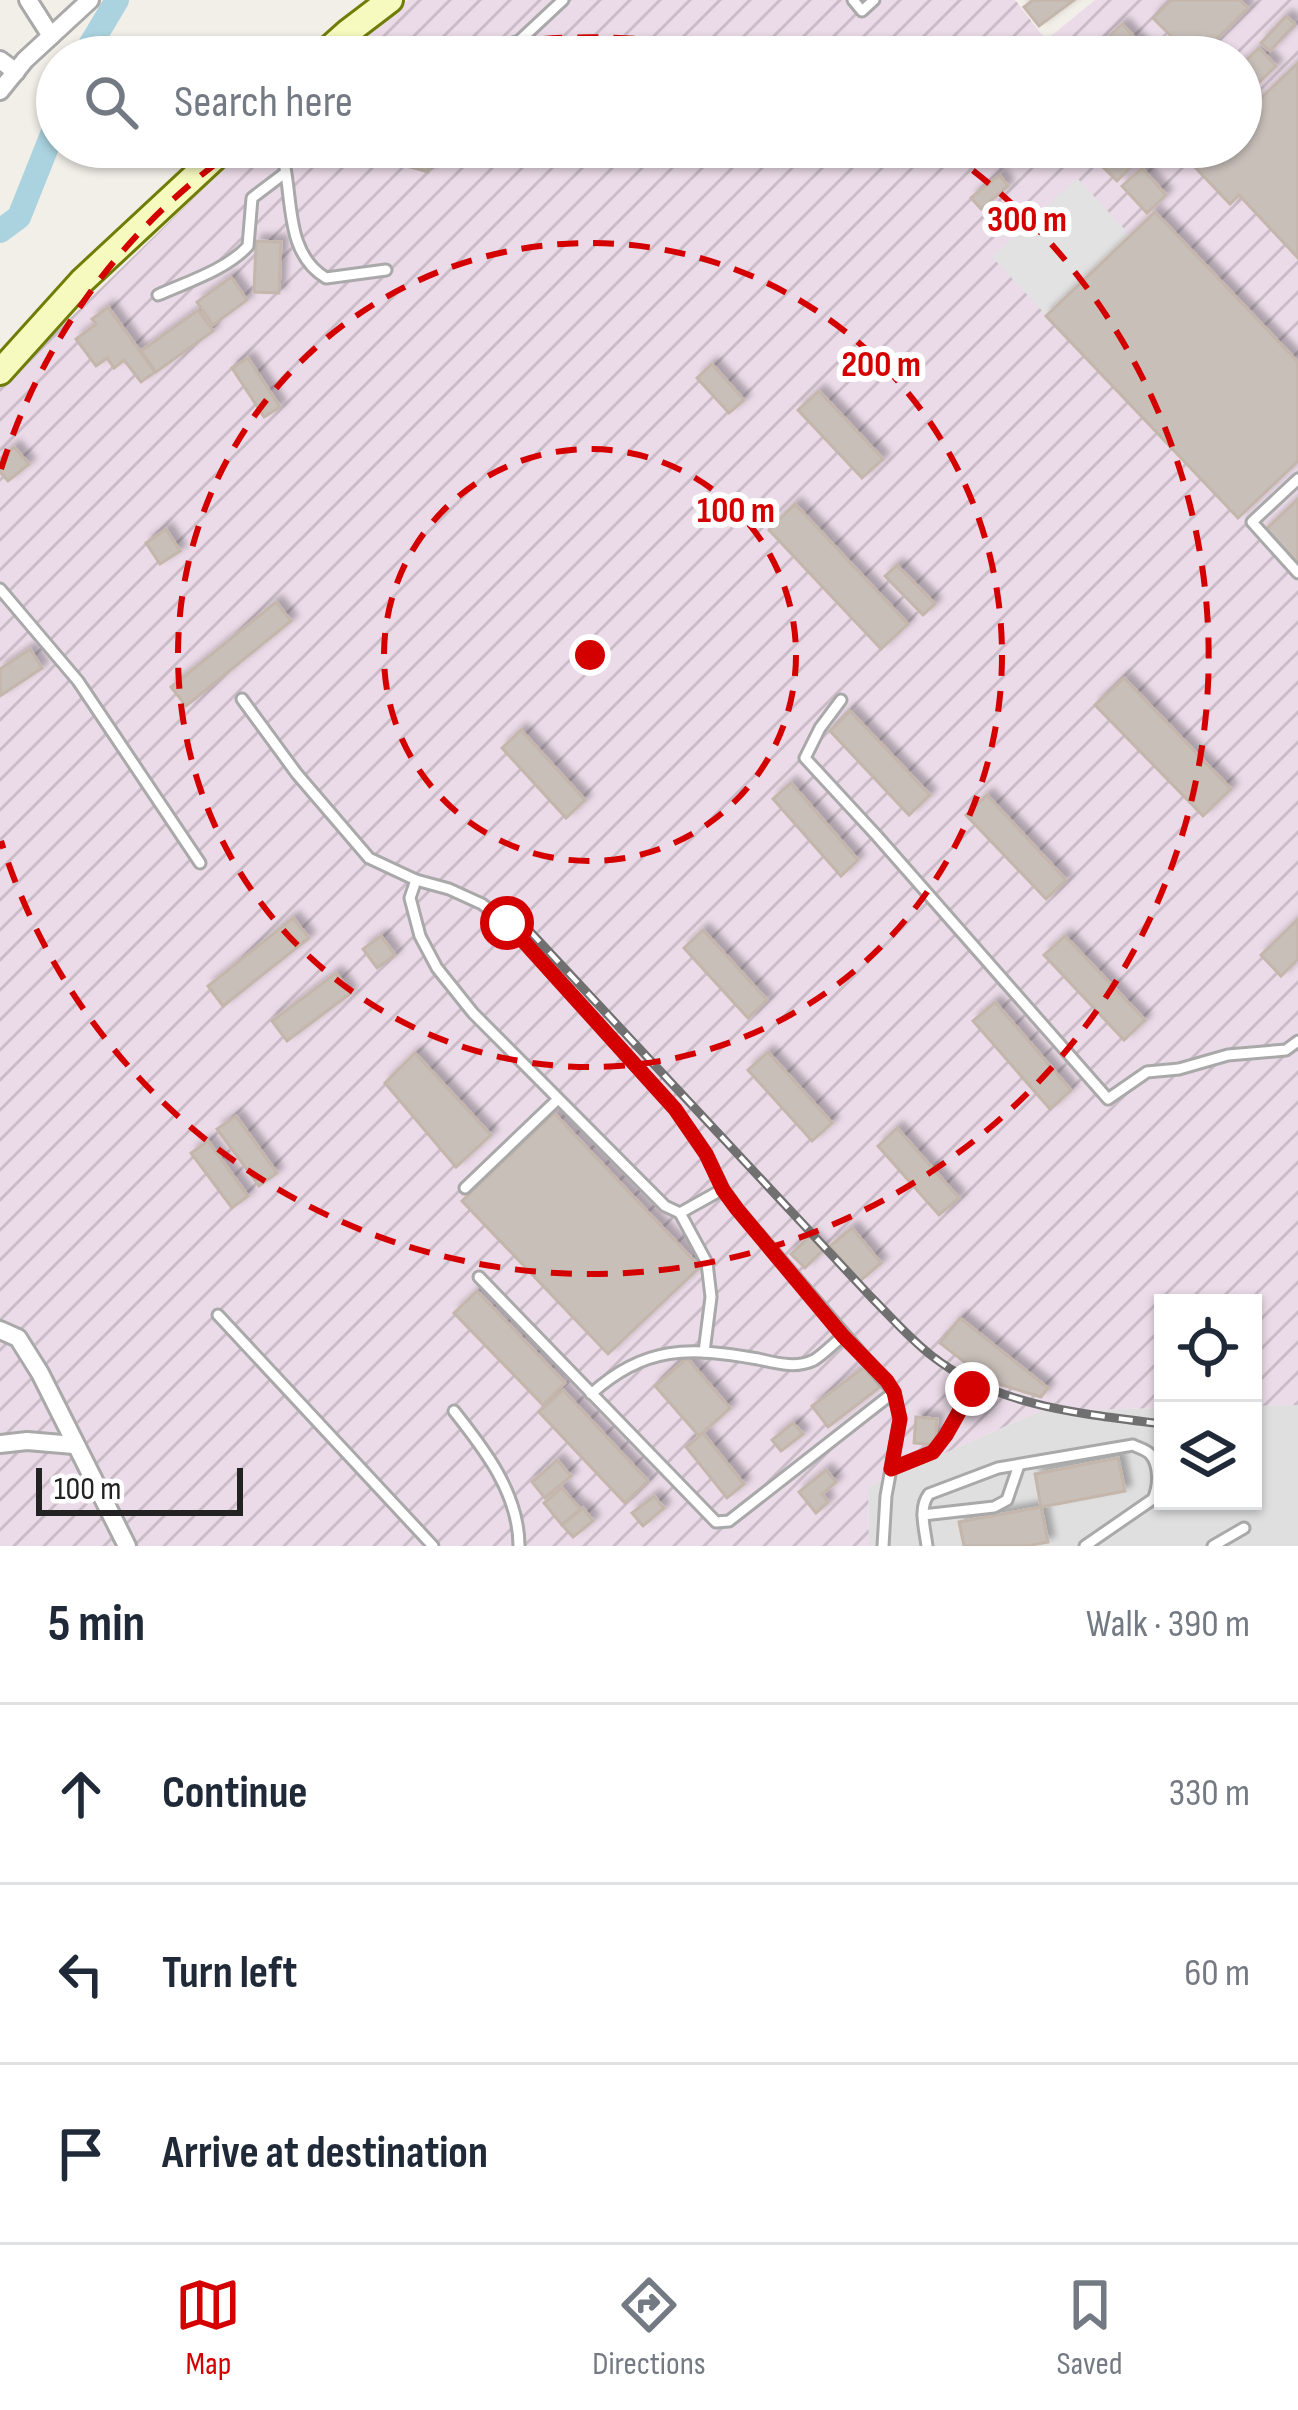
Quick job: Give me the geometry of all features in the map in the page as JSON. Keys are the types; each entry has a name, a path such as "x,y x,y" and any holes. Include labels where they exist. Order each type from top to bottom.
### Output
{"main road":[{"path":"344,36 390,0"},
{"path":"0,373 82,281 203,168"}],"street":[{"path":"28,0 51,36 90,0"},
{"path":"0,91 36,51"},
{"path":"0,60 16,71"},
{"path":"0,1330 18,1338 40,1373 127,1546"},
{"path":"0,1444 74,1444"}],"lane":[{"path":"524,36 563,0"},
{"path":"853,0 862,10 874,0"},
{"path":"284,168 290,212 305,262 326,278 386,270"},
{"path":"158,295 243,252 248,246 252,198 285,173"},
{"path":"1298,479 1252,522 1298,573"},
{"path":"0,589 77,681 200,863"},
{"path":"242,699 359,850 384,867 482,904 507,923 675,1109 706,1154 723,1190 843,1336 887,1381 900,1419 883,1546"},
{"path":"842,700 805,758 1108,1099 1148,1072 1179,1069 1228,1054 1286,1051 1298,1042"},
{"path":"416,880 410,898 420,936 437,968 473,1013 664,1206 680,1213 707,1263 711,1298 704,1352"},
{"path":"465,1188 558,1099"},
{"path":"680,1213 723,1190"},
{"path":"479,1277 716,1522 729,1521 894,1392"},
{"path":"218,1315 433,1546"},
{"path":"590,1394 644,1358 688,1350 792,1366 814,1360 843,1336"},
{"path":"891,1469 933,1452 972,1389"},
{"path":"454,1411 503,1483 519,1546"},
{"path":"927,1546 923,1515 929,1494 998,1468 1132,1445 1150,1454 1158,1488 1153,1499 1085,1546"},
{"path":"923,1515 994,1507 1007,1500 1018,1465"},
{"path":"1214,1546 1244,1528"}],"shaded area":[{"path":"408,0 1015,0 1043,36 359,36"},
{"path":"1095,0 1298,0 1298,1405 1262,1406 1262,1294 1154,1294 1154,1408 1040,1411 868,1487 869,1546 0,1546 0,386 224,168 1262,168 1262,36 1051,36"},
{"path":"1077,178 1130,235 1045,314 992,257"},
{"path":"1298,1405 1298,1546 869,1546 868,1487 1040,1411 1154,1408 1154,1510 1262,1510 1262,1406"}],"building":[{"path":"1033,0 1074,0 1039,26 1024,7"},
{"path":"1171,0 1240,0 1248,8 1219,36 1171,36 1153,18"},
{"path":"1286,16 1295,24 1270,51 1262,42"},
{"path":"1122,24 1133,36 1109,36"},
{"path":"1262,51 1276,66 1262,79"},
{"path":"1298,63 1298,258 1239,195 1230,204 1196,168 1262,168 1262,97"},
{"path":"1104,168 1130,168 1117,181"},
{"path":"1142,168 1166,195 1147,213 1122,186"},
{"path":"999,175 1008,186 981,209 971,198"},
{"path":"1155,212 1298,362 1298,461 1238,518 1046,316"},
{"path":"256,241 281,242 279,293 254,292"},
{"path":"231,277 247,300 213,325 197,302"},
{"path":"108,307 155,372 141,382 124,360 114,368 107,358 96,366 76,339"},
{"path":"198,310 213,331 156,372 141,351"},
{"path":"248,358 280,407 264,417 232,368"},
{"path":"712,364 744,400 729,413 697,378"},
{"path":"819,391 883,459 862,478 798,410"},
{"path":"14,447 29,464 8,481 0,472 0,459"},
{"path":"1298,499 1298,572 1262,533"},
{"path":"795,504 908,624 881,649 769,530"},
{"path":"166,529 180,551 160,564 146,543"},
{"path":"897,565 935,604 923,615 885,576"},
{"path":"276,602 291,621 186,706 171,687"},
{"path":"30,649 42,668 0,696 0,669"},
{"path":"1124,678 1231,789 1203,816 1095,705"},
{"path":"850,711 930,795 909,815 830,731"},
{"path":"521,730 585,800 566,818 502,748"},
{"path":"791,783 858,860 841,876 773,799"},
{"path":"987,795 1066,880 1046,899 966,815"},
{"path":"293,918 309,938 223,1006 208,986"},
{"path":"1298,919 1298,959 1281,976 1261,955"},
{"path":"703,930 767,1000 748,1018 684,948"},
{"path":"381,936 395,955 377,968 363,949"},
{"path":"1065,936 1145,1020 1124,1040 1044,955"},
{"path":"336,973 351,993 287,1041 272,1021"},
{"path":"995,1002 1071,1090 1050,1109 973,1021"},
{"path":"768,1052 832,1123 812,1141 748,1070"},
{"path":"415,1053 491,1135 456,1167 385,1083"},
{"path":"554,1113 700,1267 608,1354 462,1201"},
{"path":"236,1116 277,1173 259,1186 217,1129"},
{"path":"897,1128 959,1198 939,1215 878,1146"},
{"path":"208,1141 248,1196 232,1208 191,1153"},
{"path":"852,1228 881,1263 860,1281 830,1246"},
{"path":"810,1236 823,1250 805,1268 791,1254"},
{"path":"477,1291 565,1383 543,1405 454,1313"},
{"path":"960,1318 1048,1388 1041,1397 989,1381 940,1343"},
{"path":"687,1358 730,1408 699,1436 655,1386"},
{"path":"864,1367 880,1387 828,1427 812,1406"},
{"path":"563,1390 648,1481 625,1503 539,1412"},
{"path":"916,1417 937,1419 935,1445 914,1443"},
{"path":"793,1423 803,1434 781,1451 772,1440"},
{"path":"703,1433 744,1484 727,1498 686,1447"},
{"path":"1118,1458 1125,1491 1041,1507 1035,1474"},
{"path":"557,1460 571,1476 545,1498 532,1482"},
{"path":"826,1470 836,1482 822,1494 828,1502 816,1513 799,1492"},
{"path":"562,1488 580,1509 562,1525 544,1503"},
{"path":"654,1496 664,1508 643,1526 632,1513"},
{"path":"1041,1507 1048,1542 964,1546 959,1522"},
{"path":"583,1508 593,1521 573,1537 562,1525"}],"waterway":[{"path":"96,36 117,0"},
{"path":"0,231 19,217 39,168"}],"railway":[{"path":"511,911 871,1297 932,1356 984,1387 1013,1397 1072,1412 1154,1423"}],"route":[{"path":"507,923 675,1109 737,1209 887,1381 900,1419 891,1469 933,1452 972,1389"}]}
